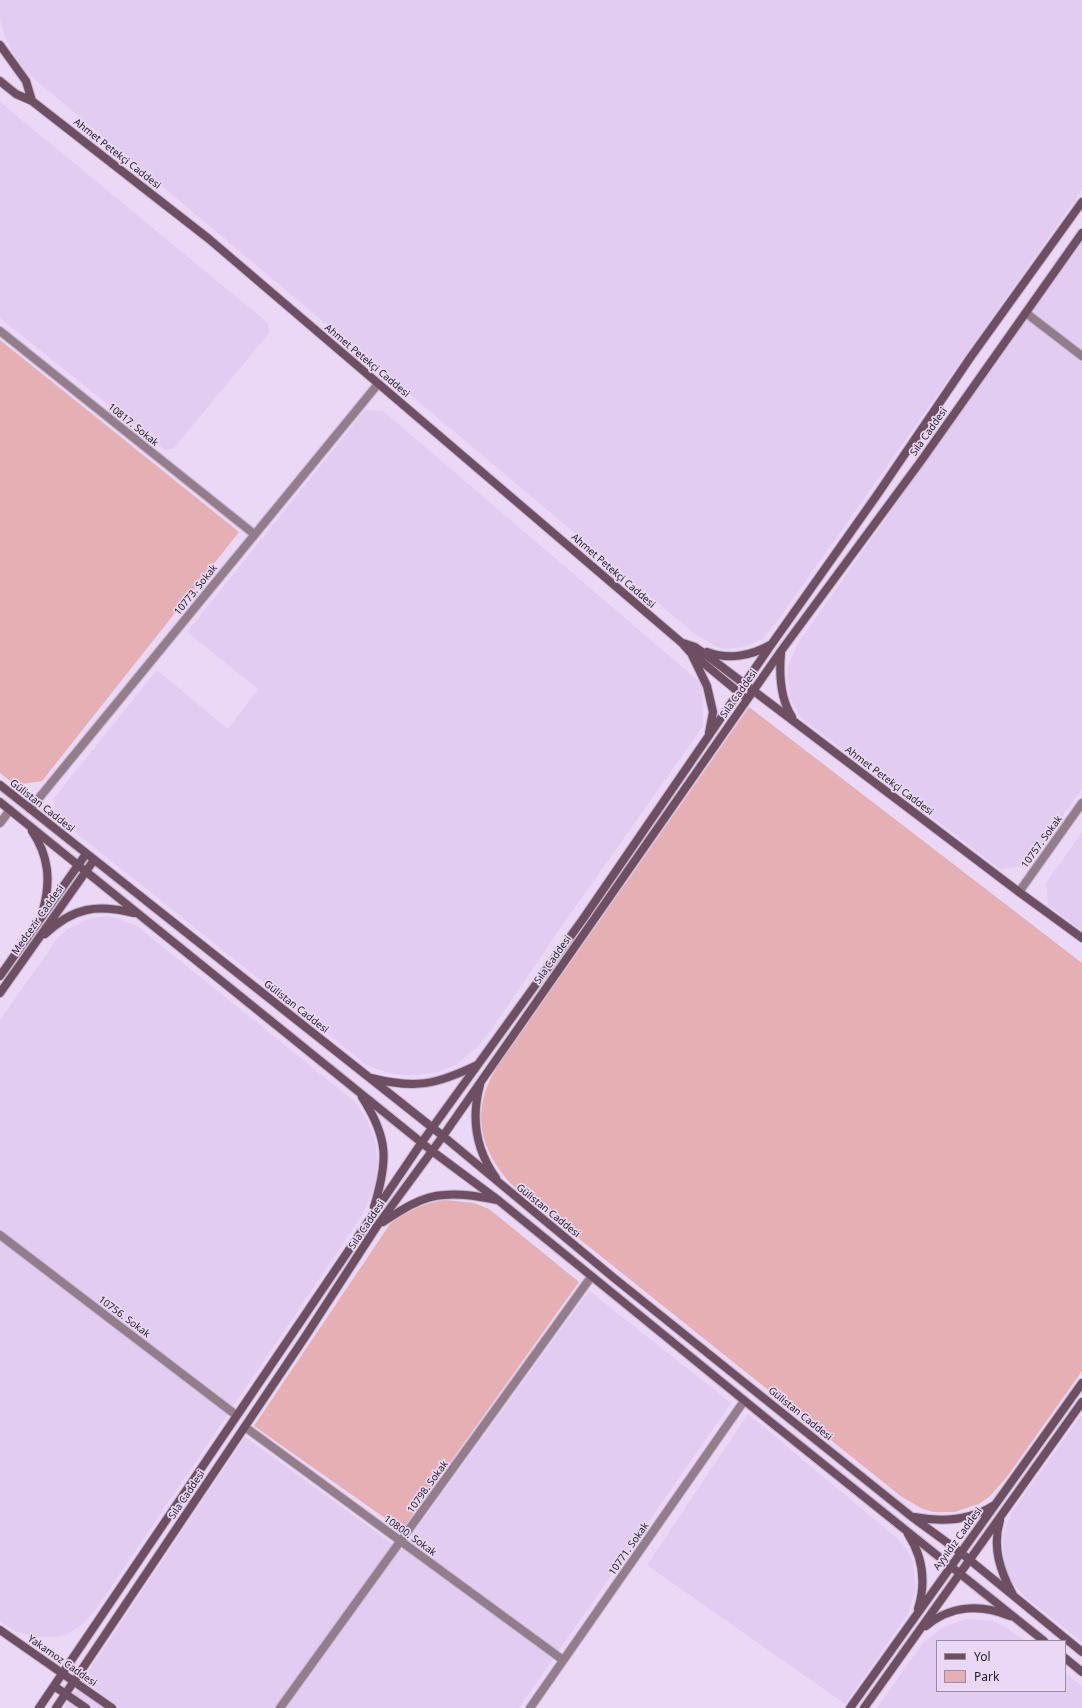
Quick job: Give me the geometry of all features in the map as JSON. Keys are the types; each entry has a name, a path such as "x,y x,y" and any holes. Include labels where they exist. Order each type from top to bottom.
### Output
{"street":[{"path":"0,45 26,81 32,101"},
{"name":"Ahmet Petekçi Caddesi","path":"0,81 16,94 32,101 209,239 682,643 745,683 1019,892 1082,938"},
{"name":"Sıla Caddesi","path":"39,1708 422,1142 583,919 675,788 771,645 877,495 970,358 1082,202"},
{"name":"Sıla Caddesi","path":"56,1708 245,1427 377,1226 443,1136 781,651 921,461 1082,233"},
{"path":"1026,313 1082,356"},
{"name":"10817. Sokak","path":"0,331 254,534"},
{"name":"10773. Sokak","path":"30,809 378,384"},
{"path":"693,650 729,656 758,652 771,645"},
{"path":"693,650 707,686 713,712 708,737"},
{"name":"Ahmet Petekçi Caddesi","path":"693,650 748,699"},
{"path":"781,651 780,666 782,688 787,709 794,721"},
{"name":"Gülistan Caddesi","path":"0,785 443,1136 620,1283 912,1517 960,1552 1082,1652"},
{"path":"0,802 432,1151 498,1200 744,1401 951,1565 1043,1640"},
{"name":"10757. Sokak","path":"1019,892 1082,803"},
{"path":"0,822 10,810"},
{"path":"26,823 41,846 48,865 47,896 42,916"},
{"name":"Medcezir Caddesi","path":"0,976 86,854"},
{"name":"Medcezir Caddesi","path":"0,993 84,871 94,860"},
{"path":"33,945 53,927 66,918 88,909 109,908 138,914"},
{"path":"369,1078 392,1084 413,1085 436,1082 478,1065"},
{"path":"482,1078 477,1102 477,1138 484,1158 503,1187"},
{"path":"359,1091 374,1114 381,1136 385,1158 382,1180 371,1217"},
{"path":"377,1226 404,1209 421,1201 443,1195 498,1200"},
{"name":"10756. Sokak","path":"0,1235 236,1415"},
{"name":"10798. Sokak","path":"280,1708 591,1277"},
{"name":"Ayyıldız Caddesi","path":"850,1708 1082,1383"},
{"name":"10771. Sokak","path":"530,1708 744,1401"},
{"name":"Ayyıldız Caddesi","path":"864,1708 1082,1402"},
{"name":"10800. Sokak","path":"245,1427 563,1660"},
{"path":"912,1517 942,1520 958,1519 983,1512 996,1505"},
{"path":"1002,1513 997,1538 999,1561 1002,1574 1016,1599"},
{"path":"903,1527 917,1550 922,1573 920,1600 916,1614"},
{"path":"916,1635 941,1615 961,1609 972,1608 994,1610 1019,1620"},
{"name":"Yakamoz Caddesi","path":"0,1630 112,1708"},
{"path":"1066,1659 1082,1672"},
{"path":"54,1686 86,1708"}],"shaded area":[{"path":"0,0 1082,0 1082,190 776,623 762,639 744,647 726,649 717,647 695,634 25,71 13,53 5,37 0,20"},
{"path":"0,102 268,323 269,333 173,449 165,450 0,318"},
{"path":"1082,241 1082,789 1027,866 1000,869 800,717 790,698 787,676 788,666 798,643"},
{"path":"365,410 383,411 702,684 703,726 559,930 489,1033 478,1046 457,1064 438,1072 418,1075 397,1075 367,1065 55,816 54,798 157,670 228,729 258,689 187,632"},
{"path":"1082,832 1082,931 1048,905 1046,883"},
{"path":"106,916 118,918 137,926 355,1102 367,1120 371,1130 375,1141 378,1165 373,1192 361,1217 96,1609 83,1624 66,1635 55,1637 34,1637 15,1631 0,1621 0,1020 58,938 67,930 86,920"},
{"path":"589,1291 731,1403 519,1708 64,1708 245,1437 401,1550"},
{"path":"748,1414 899,1540 908,1551 913,1562 916,1587 909,1612 845,1704 647,1565"},
{"path":"1082,1414 1082,1642 1024,1596 1015,1586 1009,1578 1005,1566 1003,1540 1005,1528 1012,1512"},
{"path":"966,1619 993,1621 1005,1627 1024,1640 936,1640 936,1692 1066,1692 1066,1674 1082,1686 1082,1708 877,1708 922,1644 942,1628"}],"green space":[{"path":"0,340 239,532 42,781 15,785 0,773"},
{"path":"749,707 1082,963 1082,1371 1006,1478 990,1496 979,1504 955,1512 933,1512 923,1509 902,1497 512,1185 492,1158 482,1130 481,1115 483,1101 487,1086 495,1070"},
{"path":"445,1200 474,1203 489,1209 579,1282 402,1530 254,1426 390,1224 416,1208"}]}
